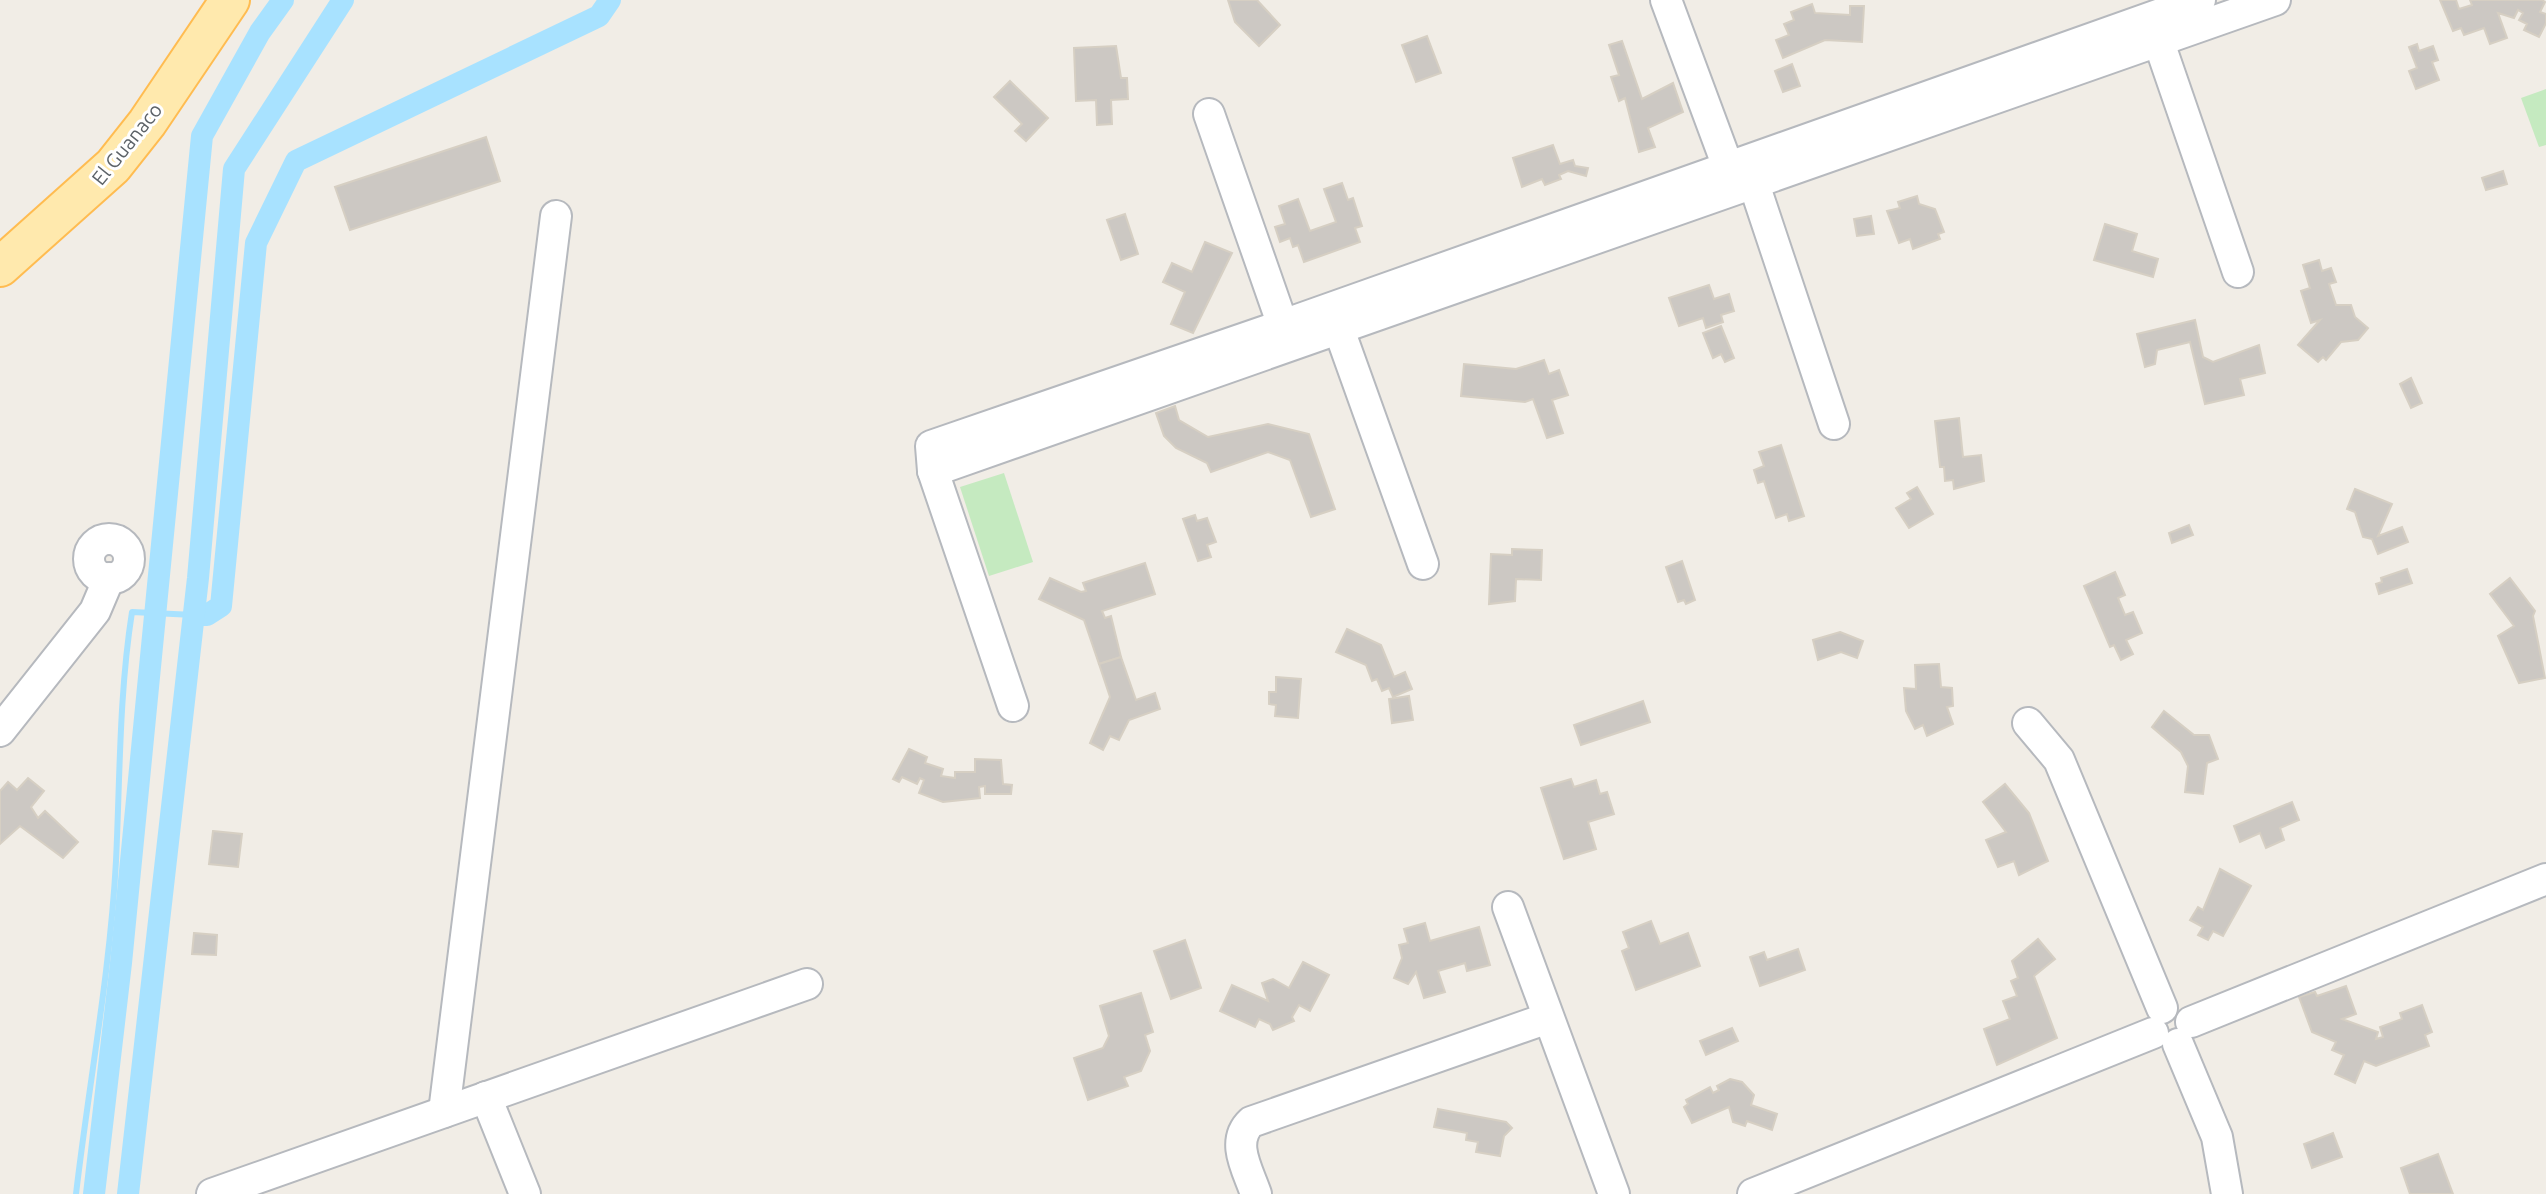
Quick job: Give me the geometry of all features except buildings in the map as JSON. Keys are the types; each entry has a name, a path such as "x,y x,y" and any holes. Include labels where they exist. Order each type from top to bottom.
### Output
{"main road":[{"name":"El Guanaco","path":"0,267 113,166 147,123 230,0"}],"street":[{"path":"1666,0 1743,170 1834,424"},
{"path":"1013,706 932,458 1335,318 1743,170 2154,29 2191,8 2275,0"},
{"path":"2154,29 2238,272"},
{"path":"1209,114 1286,335"},
{"path":"444,1112 556,216"},
{"path":"1335,318 1423,564"},
{"path":"0,731 95,611 109,578"},
{"path":"2028,723 2059,760 2217,1137 2227,1194"},
{"path":"1753,1194 2546,879"},
{"path":"1508,907 1614,1194"},
{"path":"212,1194 807,984"},
{"path":"1256,1194 1240,1147 1243,1131 1251,1122 1548,1018"},
{"path":"486,1097 525,1194"}],"green space":[{"path":"2546,89 2546,145 2539,147 2521,98"},
{"path":"1004,473 1033,562 989,576 960,487"}],"waterway":[{"path":"94,1194 121,963 202,136 260,32 283,0"},
{"path":"128,1194 198,578 234,169 343,0"},
{"path":"194,615 207,615 221,606 256,243 296,161 599,16 610,0"},
{"path":"76,1194 113,903 122,705 132,612 194,615"}]}
